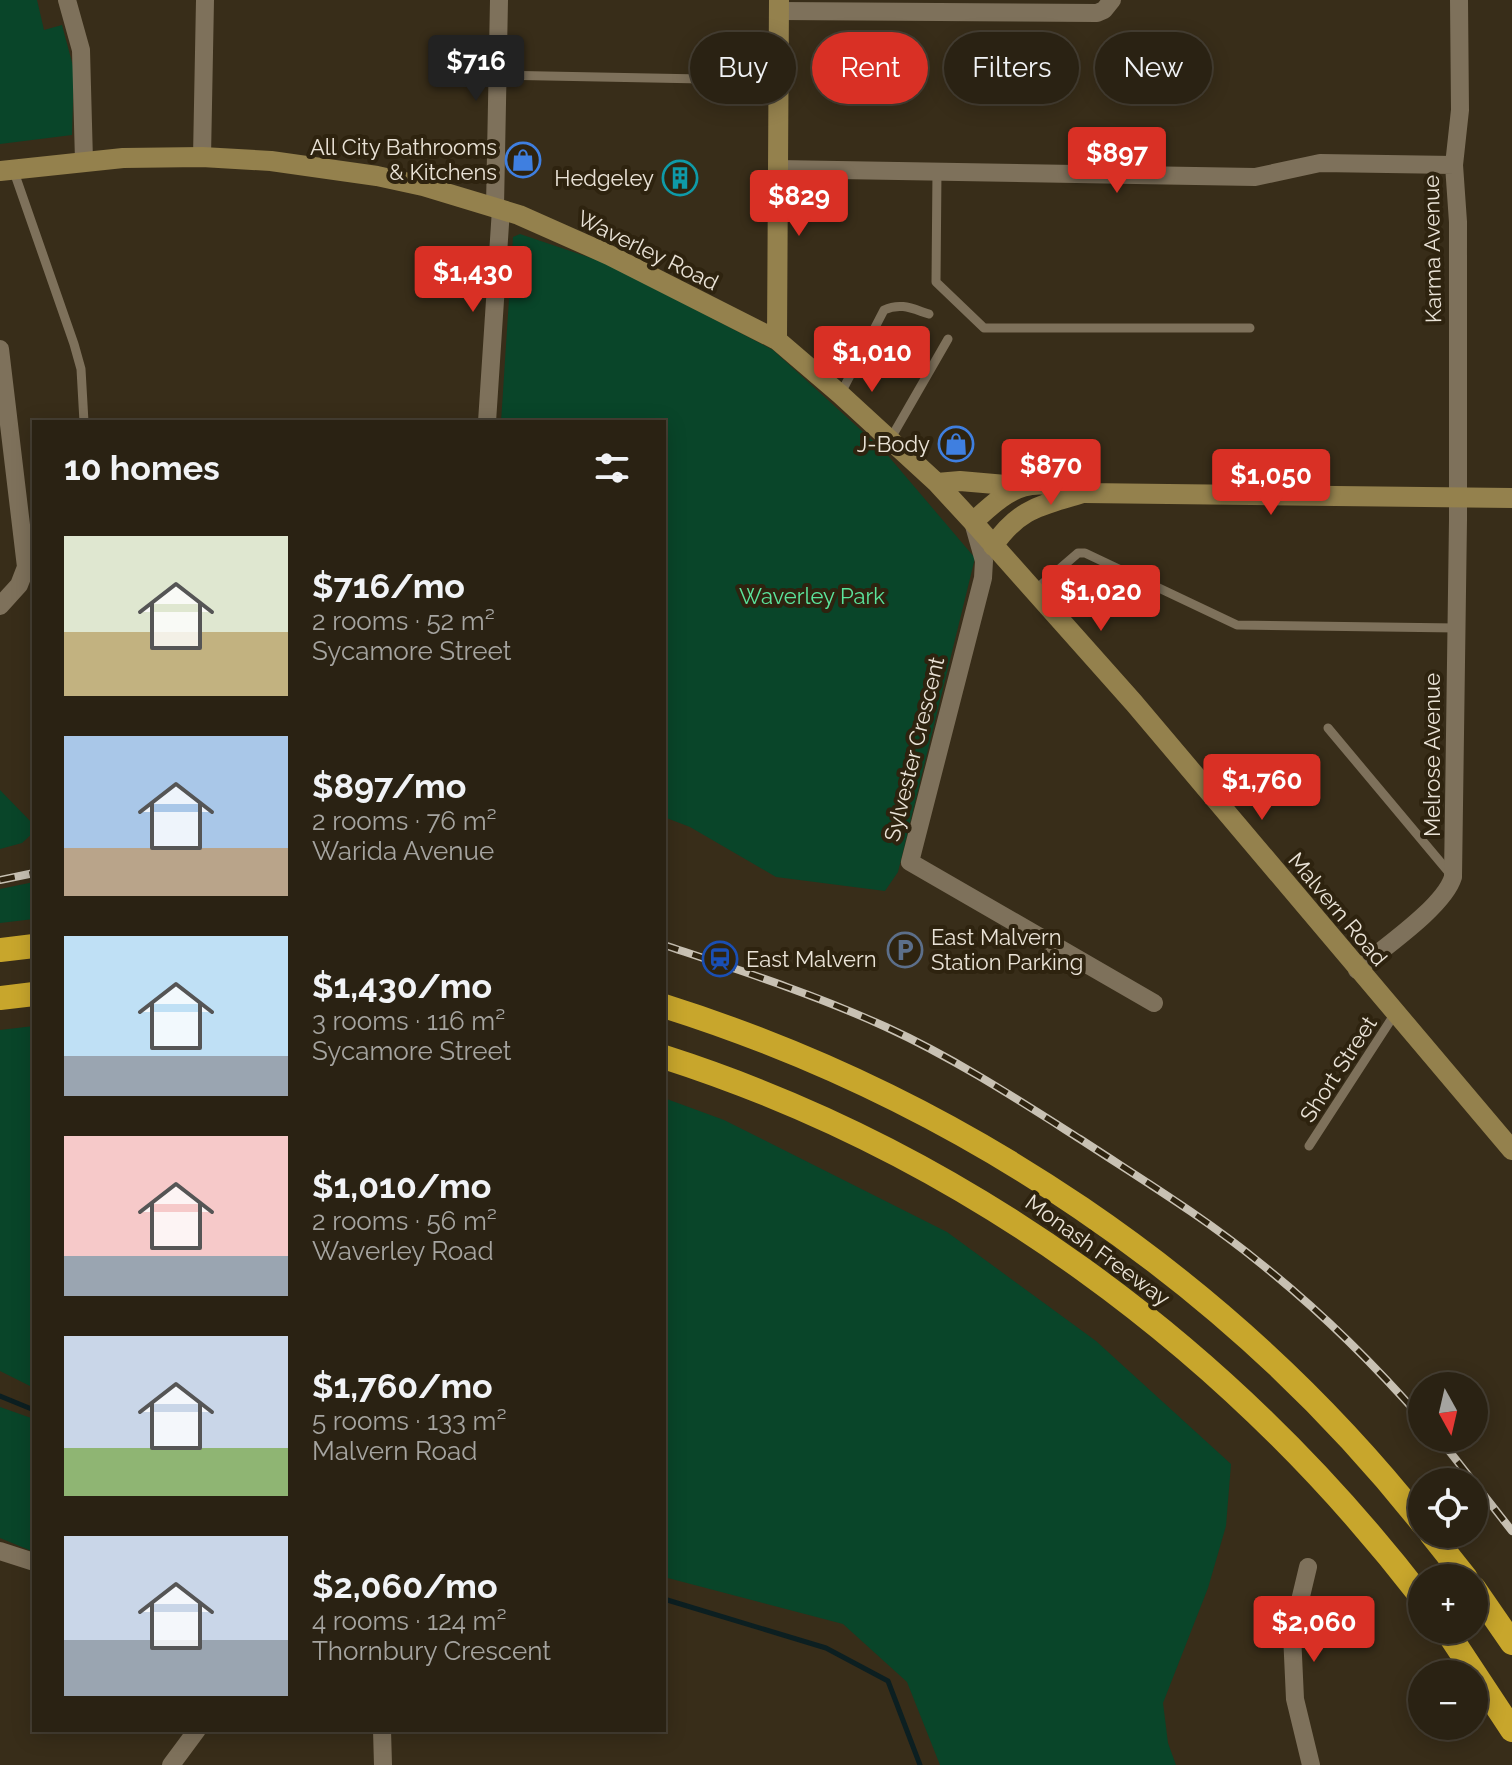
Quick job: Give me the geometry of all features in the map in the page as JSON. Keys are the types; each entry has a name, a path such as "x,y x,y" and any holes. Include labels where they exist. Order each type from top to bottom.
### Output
{"highway":[{"path":"0,950 32,946"},
{"path":"0,998 32,994"},
{"name":"Monash Freeway","path":"666,1007 771,1044 884,1093 996,1154 1056,1191 1138,1250 1227,1321 1321,1410 1408,1507"},
{"name":"Monash Freeway","path":"666,1058 752,1088 863,1137 975,1197 1073,1261 1151,1319 1265,1422 1340,1500 1408,1581"},
{"path":"1442,1548 1455,1564"},
{"path":"1488,1608 1512,1643"},
{"path":"1456,1644 1512,1730"}],"main road":[{"path":"777,340 779,5"},
{"name":"Waverley Road","path":"6,170 84,161 202,157 330,168 423,186 498,208 609,255 777,340 937,483"},
{"path":"937,483 1044,484 1085,493 1512,498"},
{"name":"Malvern Road","path":"937,483 973,522 988,554 1034,591 1134,703 1512,1150"},
{"path":"973,522 1019,486"},
{"path":"988,554 1013,522 1029,510 1085,493"}],"street":[{"path":"67,0 81,50 84,161"},
{"path":"202,157 205,0"},
{"path":"487,420 498,208 499,0"},
{"path":"779,5 1076,7 1097,13 1112,0"},
{"name":"Karma Avenue","path":"1457,497 1458,222 1454,165 1460,110 1459,0"},
{"path":"778,169 1255,177 1320,163 1454,165"},
{"path":"0,349 26,567 19,585 0,606"},
{"name":"Melrose Avenue","path":"1453,877 1457,497"},
{"name":"Sylvester Crescent","path":"988,554 910,862 1154,1003"},
{"path":"1357,970 1436,904 1450,887 1453,877"},
{"path":"0,1551 32,1561"},
{"path":"1308,1567 1292,1634 1295,1699 1311,1765"},
{"path":"171,1765 196,1732"},
{"path":"382,1732 383,1765"}],"lane":[{"path":"498,75 690,79"},
{"path":"6,170 74,344 81,369 84,420"},
{"path":"937,171 936,282 984,328 1250,328"},
{"path":"840,394 884,310 892,306 905,306 929,314"},
{"path":"889,441 948,339"},
{"path":"1034,591 1078,553 1085,553 1237,625 1457,628"},
{"path":"1328,728 1453,877"},
{"name":"Short Street","path":"1309,1146 1396,1012"}],"green space":[{"path":"0,0 37,0 44,30 62,25 74,70 72,135 0,144"},
{"name":"Waverley Park","path":"520,234 606,263 773,350 884,451 975,558 898,872 885,891 776,877 690,827 666,818 666,420 501,420 513,237"},
{"path":"0,790 32,823 32,834 22,843 0,849"},
{"path":"32,882 32,919 0,923 0,889"},
{"path":"32,1026 32,1387 0,1371 0,1030"},
{"path":"666,1099 724,1120 947,1232 1096,1341 1231,1464 1226,1526 1208,1588 1163,1703 1168,1743 1176,1765 940,1765 907,1682 843,1624 666,1578"},
{"path":"0,1407 32,1418 32,1551 0,1538"}],"waterway":[{"path":"0,1396 32,1409"},
{"path":"666,1600 826,1648 888,1681 920,1765"}],"railway":[{"path":"0,880 32,873"},
{"path":"666,946 804,993 886,1027 961,1066 1033,1109 1172,1199 1260,1263 1344,1337 1408,1404"},
{"path":"1450,1452 1512,1531"}],"place":[{"name":"All City Bathrooms & Kitchens","path":"523,160"},
{"name":"Hedgeley","path":"680,178"},
{"name":"J-Body","path":"956,444"},
{"name":"East Malvern Station Parking","path":"905,950"},
{"name":"East Malvern","path":"720,959"}]}
